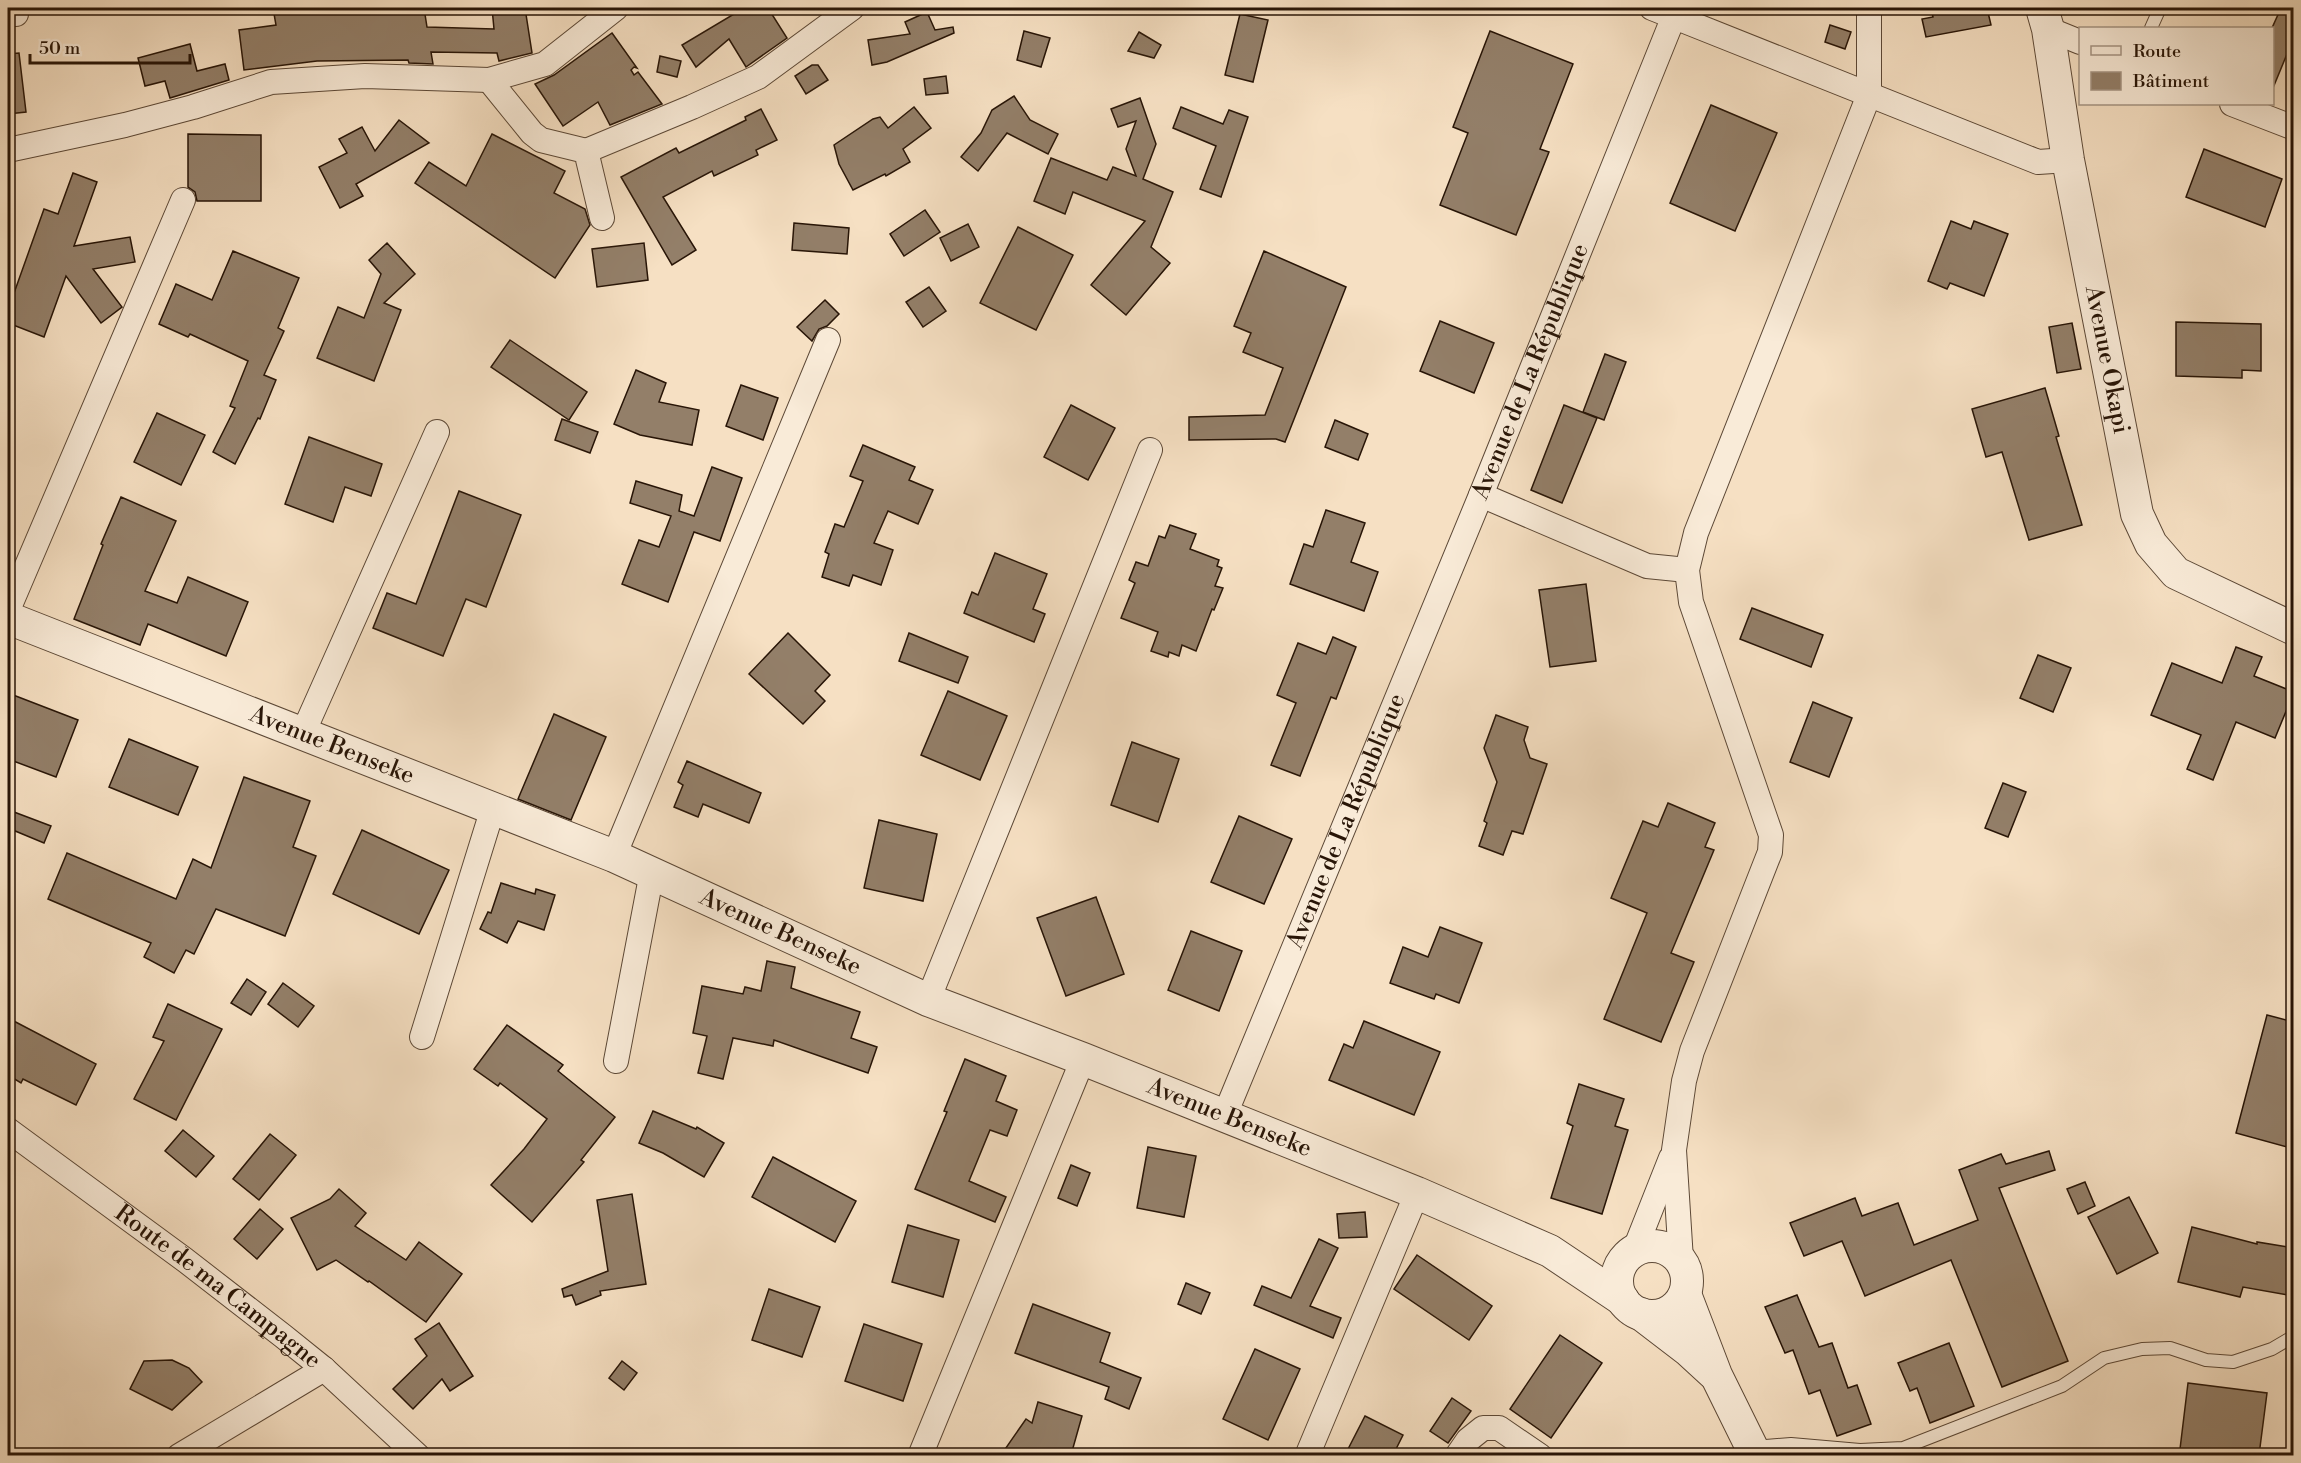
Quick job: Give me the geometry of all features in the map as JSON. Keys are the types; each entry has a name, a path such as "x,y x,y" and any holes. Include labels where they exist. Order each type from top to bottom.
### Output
{"street":[{"path":"8,150 125,125 193,107 271,82 365,76 489,81 545,63 616,8"},
{"path":"489,81 532,133 541,140 586,151 758,77 852,8"},
{"path":"1754,1451 1716,1375 1686,1294 1688,1276 1681,1260 1674,1150 1683,1081 1692,1052 1770,852 1771,835 1691,602 1687,570 1696,533 1869,95 1869,8"},
{"name":"Avenue de La République","path":"1224,1117 1481,495 1663,12 2038,162 2068,160"},
{"path":"2045,18 2079,41"},
{"name":"Avenue Okapi","path":"2045,18 2068,160 2138,514 2151,544 2176,573 2294,629"},
{"path":"2235,105 2294,128"},
{"path":"586,151 602,218"},
{"path":"8,610 183,200"},
{"path":"614,856 828,340"},
{"path":"303,733 437,432"},
{"path":"928,1000 1150,450"},
{"path":"1481,495 1647,566 1687,570"},
{"name":"Avenue Benseke","path":"8,618 614,856 928,1000 1083,1059 1417,1193 1550,1251"},
{"path":"422,1036 493,808"},
{"path":"616,1061 652,872"},
{"path":"920,1455 1083,1059"},
{"name":"Route de ma Campagne","path":"8,1130 185,1260 324,1370 418,1455"},
{"path":"1674,1150 1617,1282 1632,1307 1652,1316 1662,1315 1672,1310 1686,1294"},
{"path":"1307,1455 1417,1193"},
{"path":"1550,1251 1628,1256 1652,1245 1668,1249 1681,1260"},
{"path":"1550,1251 1632,1307 1688,1350 1716,1375"},
{"path":"179,1455 324,1370"},
{"path":"1457,1455 1468,1440 1483,1428 1498,1428 1539,1455"}],"lane":[{"path":"2151,27 2160,8"},
{"path":"1754,1451 1791,1444 1860,1450 1903,1448 2062,1386 2104,1358 2142,1349 2170,1348 2206,1360 2233,1362 2272,1349 2294,1336"}],"building":[{"path":"273,8 424,8 427,27 494,29 492,8 525,8 532,53 499,61 497,53 431,52 433,64 409,63 408,60 317,61 244,70 239,30 276,25"},
{"path":"744,8 768,8 787,38 746,67 729,39 696,67 682,45"},
{"path":"1931,8 1987,8 1991,25 1926,37 1922,19 1933,17"},
{"path":"2281,8 2294,8 2294,57 2287,54 2274,86 2274,27"},
{"path":"927,12 935,30 953,27 954,33 887,62 872,65 868,40 910,34 905,22"},
{"path":"1240,14 1268,20 1253,82 1225,75"},
{"path":"1830,25 1851,32 1845,49 1825,42"},
{"path":"1024,31 1050,38 1041,67 1017,60"},
{"path":"1490,31 1573,64 1540,149 1549,152 1516,235 1440,205 1468,133 1453,127"},
{"path":"1139,32 1161,45 1154,58 1128,51"},
{"path":"612,33 637,68 634,67 631,70 634,75 638,72 662,104 610,125 598,102 563,126 535,84 554,75"},
{"path":"190,44 197,71 225,64 229,80 170,98 165,81 145,86 138,58"},
{"path":"19,53 26,112 8,114 8,54"},
{"path":"660,56 681,61 677,77 657,72"},
{"path":"812,65 818,65 828,80 806,94 795,76"},
{"path":"946,76 948,93 926,95 924,79"},
{"path":"1014,96 1030,120 1058,134 1048,154 1007,133 978,171 961,157 981,133 992,110"},
{"path":"1140,98 1156,144 1143,179 1173,192 1151,247 1170,263 1126,315 1091,285 1145,221 1073,192 1065,214 1034,201 1051,158 1107,180 1113,167 1136,176 1126,149 1136,121 1118,127 1111,109"},
{"path":"1711,105 1777,133 1735,231 1670,203"},
{"path":"914,107 931,128 903,149 910,162 886,176 885,174 853,190 839,164 834,145 873,119 880,117 888,128"},
{"path":"1181,107 1223,124 1229,110 1248,117 1221,197 1200,189 1216,146 1173,128"},
{"path":"761,109 777,140 756,150 758,155 714,176 712,171 663,197 696,250 672,265 621,177 676,148 679,153 746,120 745,117"},
{"path":"399,120 429,143 356,184 363,196 340,208 319,167 347,153 339,139 362,127 375,151"},
{"path":"188,134 261,135 261,201 197,201 195,192 188,187"},
{"path":"492,134 565,171 554,193 585,209 590,225 555,278 415,183 429,162 466,186"},
{"path":"2204,149 2282,179 2265,227 2186,197"},
{"path":"73,173 97,182 74,246 130,237 135,262 93,269 122,307 101,323 66,276 44,337 8,323 8,310 44,209 58,214"},
{"path":"925,210 940,232 904,256 890,234"},
{"path":"1951,221 1971,229 1974,221 2008,234 1984,296 1950,283 1947,289 1928,281"},
{"path":"794,223 849,228 847,254 792,250"},
{"path":"968,224 979,247 951,261 940,238"},
{"path":"1018,227 1073,255 1036,330 980,303"},
{"path":"387,243 415,274 384,303 401,310 374,381 317,358 338,307 364,318 381,274 369,260"},
{"path":"644,243 648,280 597,287 592,249"},
{"path":"233,251 299,278 278,328 284,331 264,375 276,380 260,419 258,418 235,464 213,452 235,408 230,406 248,361 190,334 188,337 159,324 176,284 212,300"},
{"path":"1264,251 1346,287 1285,442 1276,439 1189,440 1189,417 1265,415 1283,368 1243,352 1251,333 1234,326"},
{"path":"929,287 946,311 923,327 906,302"},
{"path":"825,300 839,314 827,326 819,329 812,341 797,327"},
{"path":"1440,321 1494,343 1474,393 1420,371"},
{"path":"2176,322 2261,324 2261,371 2242,370 2242,378 2176,376"},
{"path":"2072,323 2081,369 2057,373 2049,327"},
{"path":"510,340 587,392 569,420 491,367"},
{"path":"1605,354 1626,362 1604,420 1583,412"},
{"path":"636,370 666,383 659,402 699,410 692,445 640,435 614,424"},
{"path":"741,385 778,398 763,440 726,426"},
{"path":"2045,388 2059,436 2056,437 2082,525 2029,540 2002,452 1986,457 1972,409"},
{"path":"1071,405 1115,428 1088,480 1044,457"},
{"path":"1564,405 1597,418 1562,503 1531,490"},
{"path":"157,413 205,435 181,485 134,462"},
{"path":"562,419 598,432 590,453 555,440"},
{"path":"1335,420 1368,434 1358,460 1325,447"},
{"path":"309,437 382,464 371,496 345,487 333,522 285,504"},
{"path":"863,445 915,467 909,480 933,490 918,524 888,511 874,543 893,550 881,585 853,575 849,586 822,577 829,554 825,552 835,524 844,527 863,481 850,476"},
{"path":"712,467 742,478 720,541 694,532 668,602 622,584 639,540 659,547 671,516 630,503 636,481 682,495 679,511 694,516"},
{"path":"459,491 521,515 486,607 466,599 443,656 373,628 387,593 416,604"},
{"path":"121,497 176,521 145,591 177,603 188,577 248,602 226,656 148,624 140,645 74,619"},
{"path":"1326,510 1365,523 1351,562 1378,572 1364,611 1290,584 1304,544 1313,547"},
{"path":"1170,525 1196,534 1190,549 1219,560 1217,566 1222,568 1215,586 1223,588 1214,610 1212,609 1196,651 1182,645 1179,656 1169,652 1168,657 1151,651 1158,632 1121,618 1135,583 1129,580 1136,562 1148,566 1159,536 1165,538"},
{"path":"995,553 1047,574 1033,609 1045,614 1034,642 964,613 972,592 978,595"},
{"path":"1586,584 1596,661 1550,667 1539,590"},
{"path":"1752,608 1823,635 1811,667 1740,639"},
{"path":"788,633 830,675 815,691 825,701 803,724 749,674"},
{"path":"909,633 968,657 958,683 899,661"},
{"path":"1333,637 1356,647 1336,699 1331,697 1300,776 1271,765 1296,703 1277,695 1298,643 1326,654"},
{"path":"2236,647 2262,657 2254,676 2294,692 2275,738 2236,722 2213,780 2187,769 2201,735 2151,715 2172,663 2222,683"},
{"path":"2038,655 2071,668 2053,712 2020,698"},
{"path":"948,691 1007,716 980,780 921,755"},
{"path":"8,693 78,720 56,777 8,759"},
{"path":"1813,702 1852,718 1829,777 1790,762"},
{"path":"554,714 606,737 571,820 518,799"},
{"path":"1496,715 1528,727 1524,740 1530,758 1547,764 1523,834 1512,831 1503,855 1479,846 1487,823 1484,821 1497,782 1484,748"},
{"path":"129,739 198,767 178,815 109,787"},
{"path":"1132,742 1179,759 1158,822 1111,805"},
{"path":"687,761 761,793 749,823 703,804 698,817 674,807 683,785 678,782"},
{"path":"244,777 310,801 293,847 316,856 285,936 216,909 194,954 186,950 174,973 144,957 151,943 48,899 67,853 176,899 193,859 211,868"},
{"path":"2003,783 2026,792 2008,837 1985,828"},
{"path":"1668,803 1715,823 1705,847 1714,850 1671,953 1694,962 1661,1042 1604,1019 1647,913 1611,898 1643,821 1658,827"},
{"path":"14,812 51,826 44,843 8,828"},
{"path":"1239,816 1292,839 1264,904 1211,882"},
{"path":"879,820 937,834 923,901 864,888"},
{"path":"362,830 449,870 419,934 333,894"},
{"path":"501,883 535,894 536,889 555,895 544,930 518,921 507,943 480,929 488,912 491,913"},
{"path":"1096,897 1124,974 1066,996 1037,918"},
{"path":"1440,927 1482,943 1459,1003 1436,994 1434,999 1390,983 1403,947 1428,957"},
{"path":"1191,931 1242,951 1219,1011 1168,990"},
{"path":"767,961 795,967 791,988 860,1012 851,1038 877,1047 868,1073 774,1040 773,1046 733,1038 723,1079 698,1073 707,1036 693,1033 702,986 743,994 745,987 761,991"},
{"path":"247,979 266,992 251,1015 231,1003"},
{"path":"283,983 314,1006 298,1027 268,1004"},
{"path":"168,1004 222,1029 176,1120 134,1099 164,1041 153,1037"},
{"path":"2267,1015 2294,1022 2294,1149 2236,1133"},
{"path":"8,1018 96,1064 76,1105 23,1079 21,1083 8,1075"},
{"path":"1364,1021 1440,1052 1414,1115 1329,1080 1344,1044 1353,1048"},
{"path":"507,1025 563,1065 558,1071 615,1117 581,1160 584,1162 532,1222 491,1185 524,1149 547,1119 500,1083 498,1086 474,1069"},
{"path":"965,1059 1006,1076 996,1101 1017,1110 1007,1136 990,1130 969,1181 1006,1197 995,1222 915,1189 947,1112 944,1111"},
{"path":"1579,1084 1624,1099 1615,1126 1628,1130 1602,1214 1551,1198 1573,1126 1567,1123"},
{"path":"653,1111 696,1129 697,1127 724,1143 704,1177 663,1153 639,1143"},
{"path":"183,1130 214,1156 196,1177 165,1151"},
{"path":"270,1134 296,1155 259,1200 233,1179"},
{"path":"1148,1147 1196,1156 1184,1217 1137,1208"},
{"path":"2049,1151 2055,1170 1999,1188 2068,1361 2002,1387 1951,1260 1865,1296 1842,1241 1804,1256 1790,1223 1855,1198 1862,1216 1898,1203 1914,1245 1978,1220 1959,1170 2001,1154 2006,1164"},
{"path":"773,1157 856,1201 835,1242 752,1197"},
{"path":"1071,1165 1090,1173 1077,1206 1058,1198"},
{"path":"2085,1182 2095,1206 2078,1214 2067,1189"},
{"path":"339,1189 366,1213 355,1226 406,1260 419,1242 462,1274 426,1322 336,1260 317,1270 291,1218 330,1199"},
{"path":"632,1194 646,1284 600,1291 601,1295 576,1305 572,1295 564,1297 562,1289 608,1271 597,1200"},
{"path":"2129,1197 2158,1253 2117,1274 2088,1217"},
{"path":"260,1209 283,1229 257,1259 234,1239"},
{"path":"1365,1212 1367,1237 1339,1238 1337,1214"},
{"path":"908,1225 959,1240 943,1297 892,1282"},
{"path":"2192,1227 2257,1244 2257,1242 2294,1248 2294,1296 2243,1287 2240,1297 2178,1282"},
{"path":"1319,1239 1338,1248 1310,1306 1341,1318 1333,1338 1254,1305 1262,1286 1291,1298"},
{"path":"1417,1255 1492,1306 1469,1340 1394,1289"},
{"path":"1186,1283 1210,1293 1201,1314 1178,1304"},
{"path":"769,1289 820,1307 802,1357 752,1340"},
{"path":"1797,1295 1819,1347 1832,1343 1848,1388 1857,1385 1871,1424 1837,1436 1820,1390 1809,1394 1793,1350 1785,1353 1765,1307"},
{"path":"1033,1304 1110,1333 1100,1362 1141,1378 1129,1409 1105,1399 1109,1387 1015,1353"},
{"path":"439,1323 473,1376 450,1391 442,1379 413,1409 393,1389 427,1356 415,1339"},
{"path":"864,1324 922,1344 903,1401 845,1381"},
{"path":"1560,1335 1602,1363 1551,1438 1510,1409"},
{"path":"1949,1343 1974,1406 1930,1423 1917,1388 1910,1391 1898,1363"},
{"path":"1255,1349 1300,1369 1268,1440 1223,1419"},
{"path":"172,1360 189,1368 202,1382 172,1410 130,1389 144,1361"},
{"path":"622,1361 637,1373 624,1390 609,1378"},
{"path":"2188,1383 2267,1393 2259,1455 2229,1455 2180,1449"},
{"path":"1452,1398 1471,1411 1448,1443 1430,1431"},
{"path":"1038,1402 1082,1416 1071,1455 1001,1455 1026,1419 1032,1423"},
{"path":"1365,1416 1403,1435 1393,1455 1345,1455"}]}
